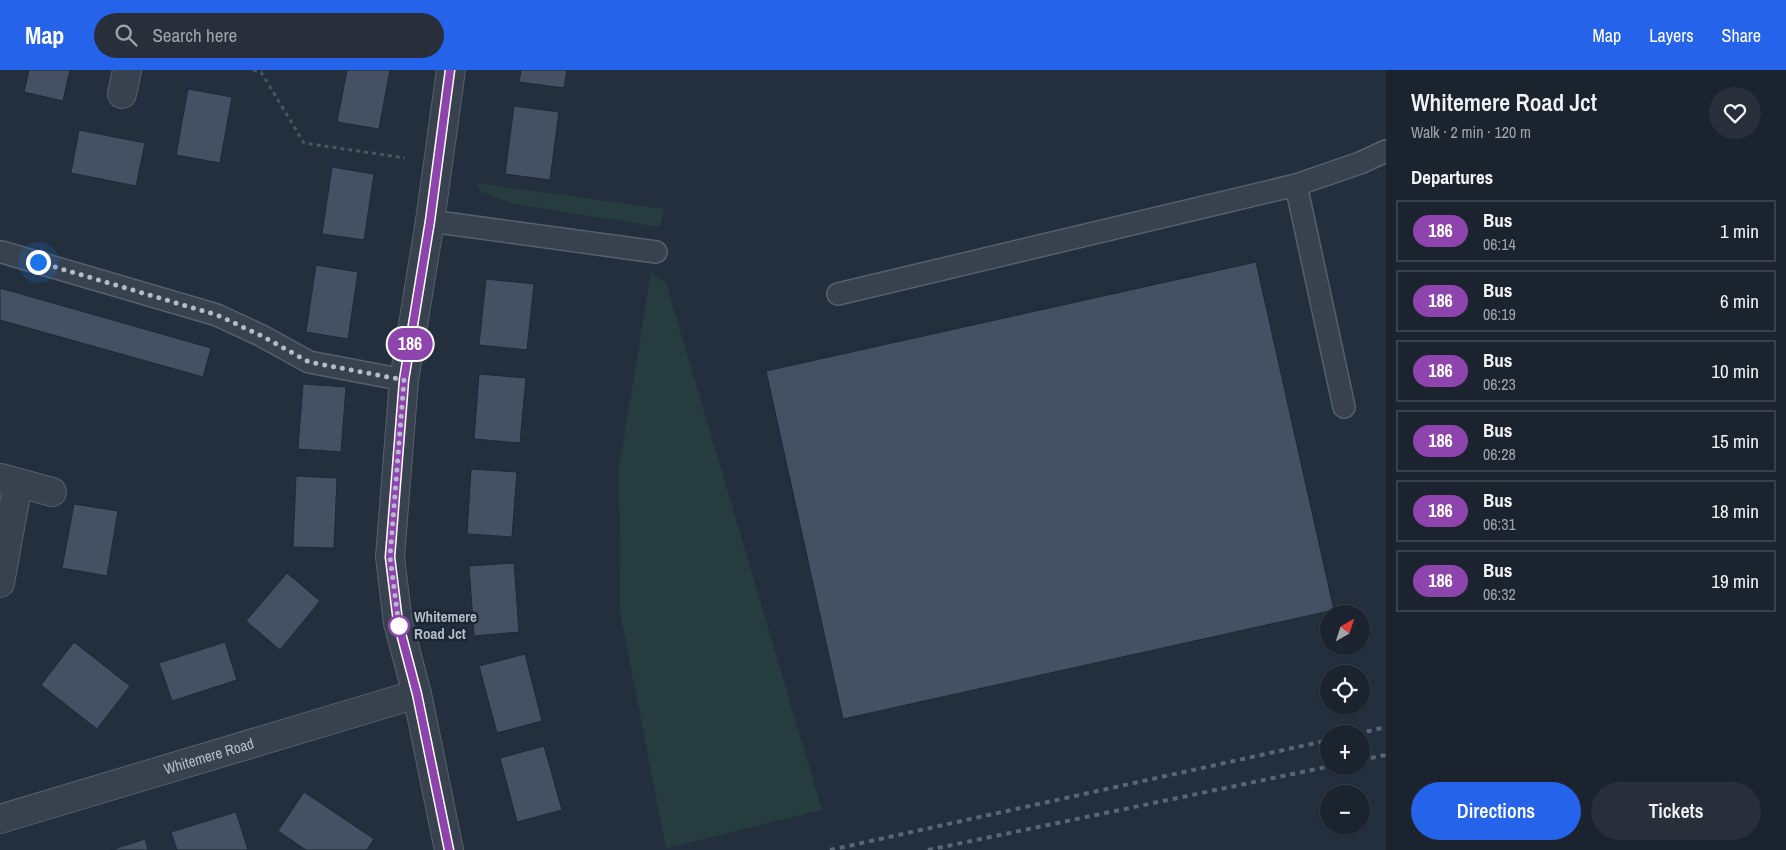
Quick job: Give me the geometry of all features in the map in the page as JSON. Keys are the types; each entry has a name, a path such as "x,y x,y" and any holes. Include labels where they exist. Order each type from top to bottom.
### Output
{"street":[{"path":"449,850 417,694 398,622 390,557 404,380 430,221 450,70"},
{"path":"0,583 9,480 52,492"},
{"name":"Whitemere Road","path":"0,819 417,694"}],"lane":[{"path":"838,294 1296,185 1360,163 1386,151"},
{"path":"1296,185 1344,406"},
{"path":"430,221 656,252"},
{"path":"2,252 217,315 262,336 309,362 404,380"}],"path":[{"path":"253,70 261,72 304,143 438,163"}],"green space":[{"path":"476,183 664,209 660,227 514,204 480,191"},
{"path":"651,272 666,283 822,810 666,848 620,612 619,468"}],"building":[{"path":"29,70 70,70 63,101 24,92"},
{"path":"347,70 390,70 379,129 337,122"},
{"path":"521,70 567,70 564,88 519,82"},
{"path":"188,89 232,97 220,163 176,155"},
{"path":"514,106 559,112 550,180 505,174"},
{"path":"79,130 145,143 136,186 71,173"},
{"path":"332,167 374,174 364,240 322,234"},
{"path":"1256,262 1333,605 1320,605 1320,613 843,719 766,371"},
{"path":"316,265 358,272 348,339 306,332"},
{"path":"486,279 534,284 527,350 479,345"},
{"path":"0,288 211,348 203,377 0,320"},
{"path":"479,374 526,378 520,443 474,439"},
{"path":"303,384 346,387 341,452 298,449"},
{"path":"471,469 517,472 512,537 467,534"},
{"path":"296,476 337,478 334,548 293,547"},
{"path":"74,504 118,511 107,576 62,568"},
{"path":"514,563 519,632 474,636 469,566"},
{"path":"287,573 320,601 280,650 246,621"},
{"path":"74,642 130,686 97,729 41,685"},
{"path":"225,642 237,680 172,701 159,663"},
{"path":"525,654 542,721 497,733 479,666"},
{"path":"544,746 562,810 517,822 500,758"},
{"path":"304,792 374,839 367,850 306,850 278,831"},
{"path":"236,812 248,850 177,850 171,832"},
{"path":"145,839 148,850 111,850"}],"railway":[{"path":"1370,731 1386,727"},
{"path":"830,850 1320,742"},
{"path":"1370,758 1386,755"},
{"path":"928,850 1320,768"}],"bus line":[{"name":"186","path":"449,850 417,694 398,622 390,557 404,380 430,221 450,70"}],"place":[{"name":"Whitemere Road Jct","path":"399,626"}],"route":[{"path":"38,262 217,315 262,336 309,362 404,380 390,557 399,626"}]}
